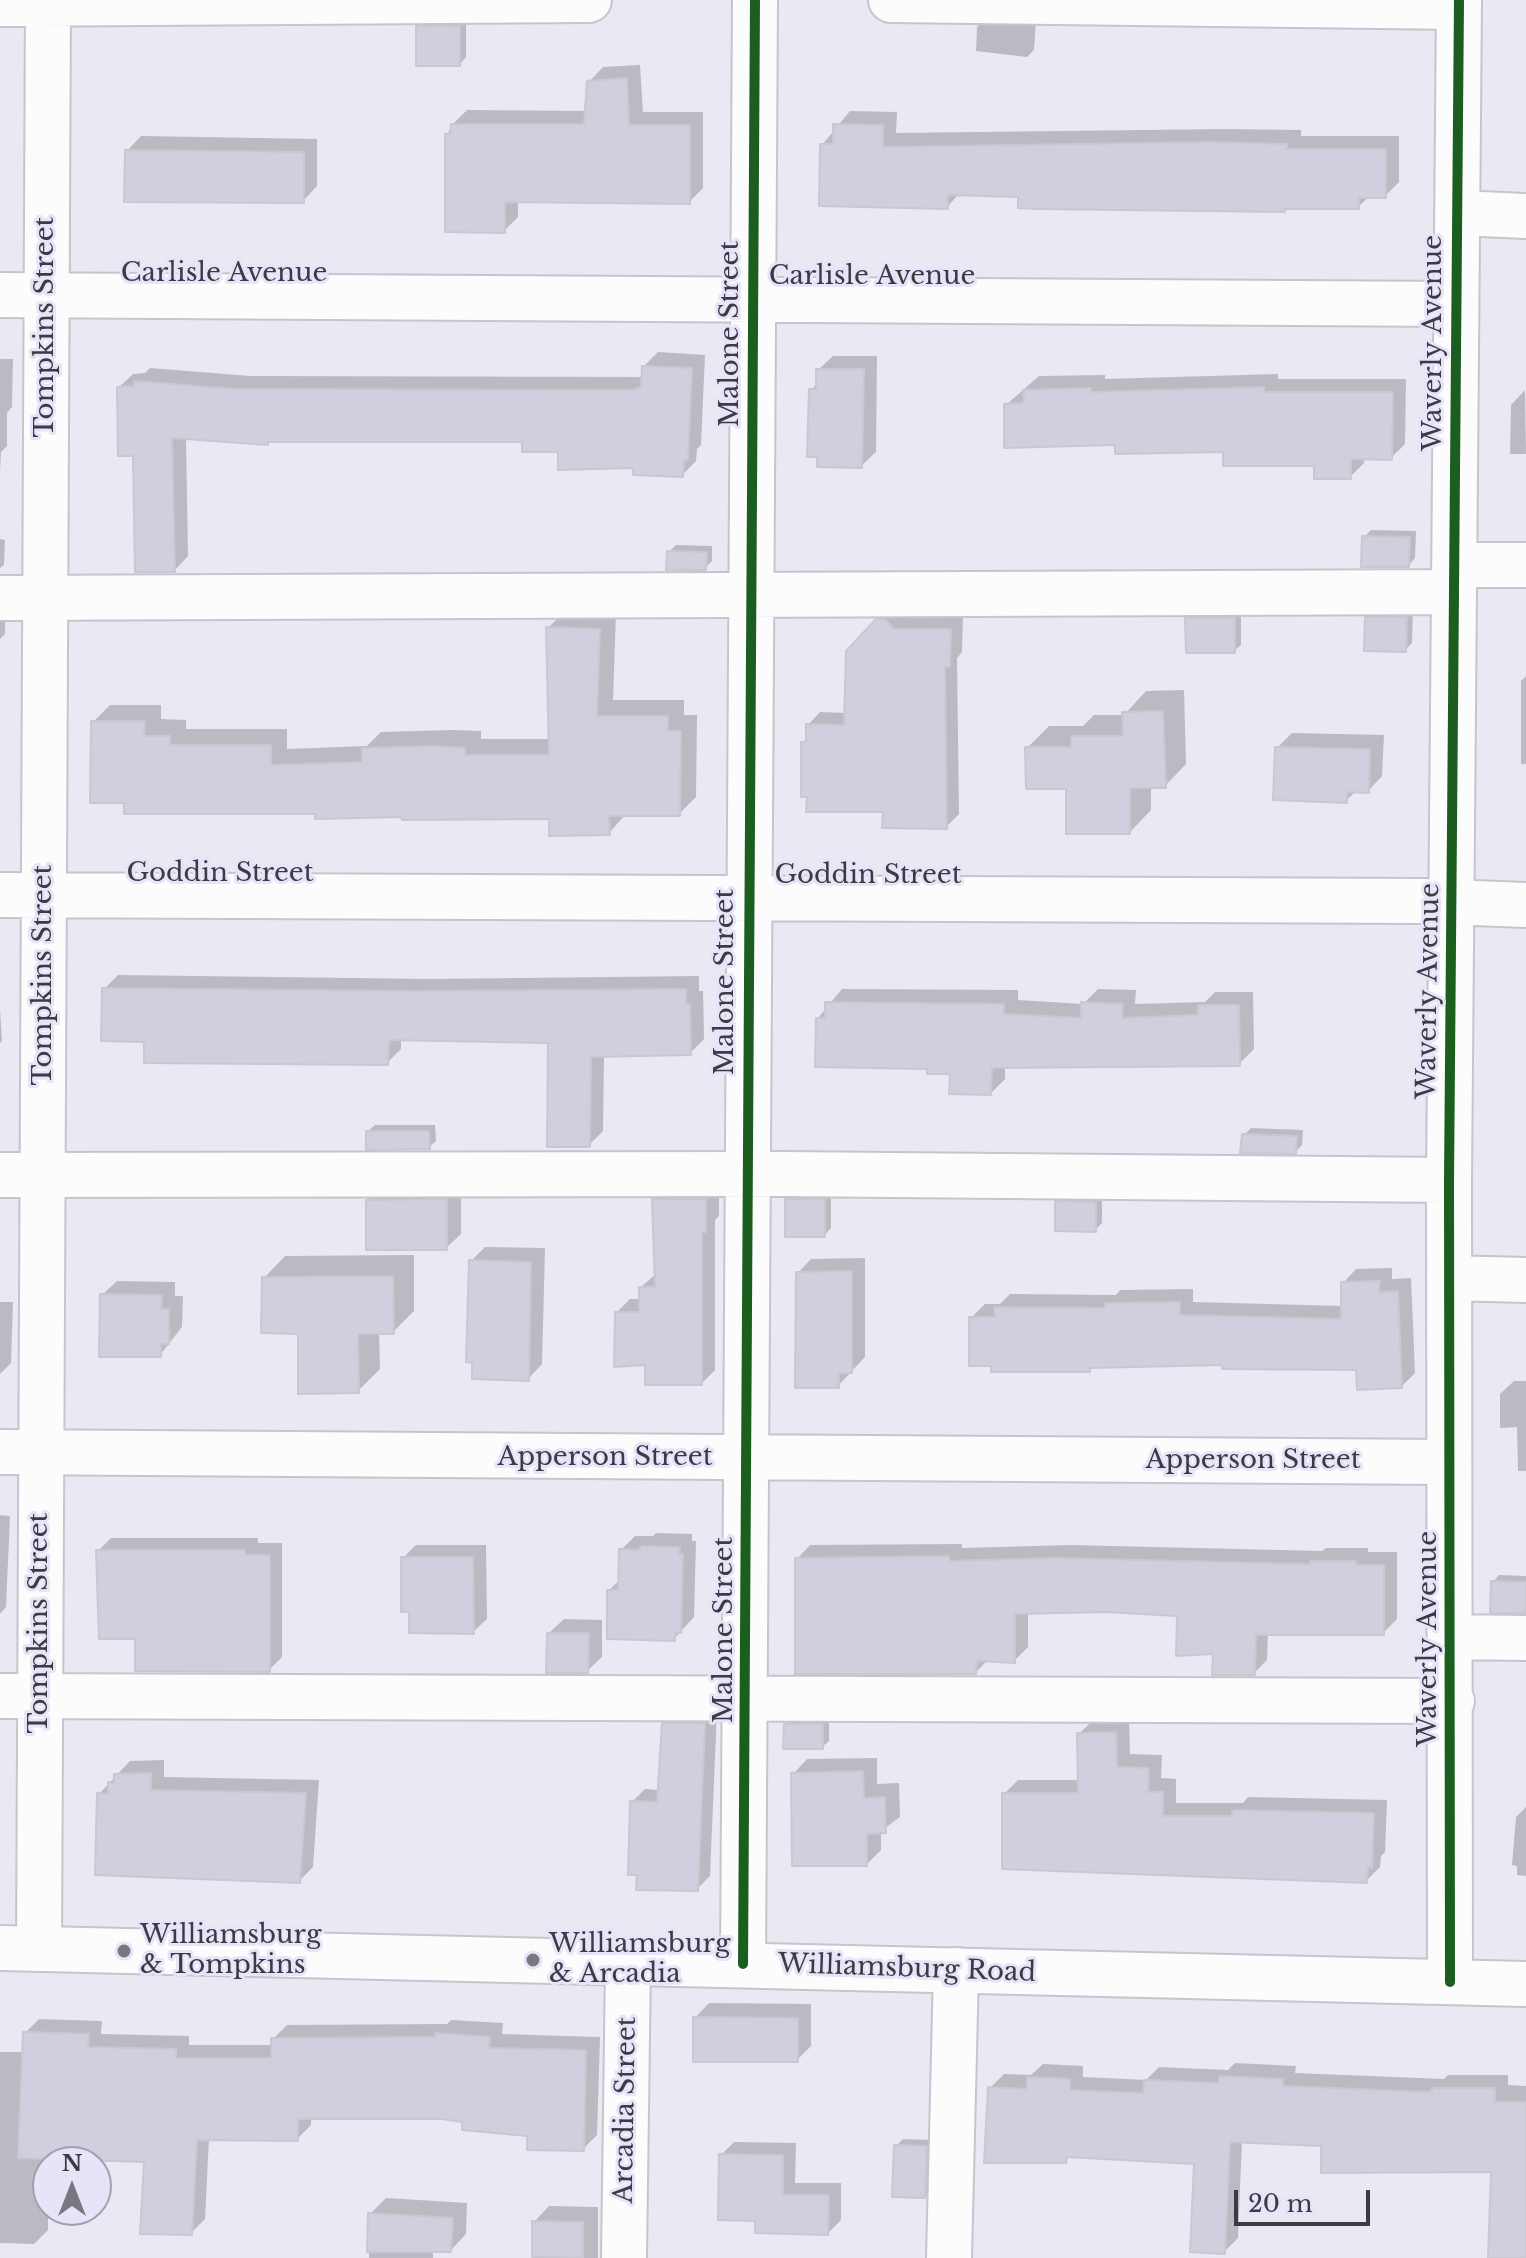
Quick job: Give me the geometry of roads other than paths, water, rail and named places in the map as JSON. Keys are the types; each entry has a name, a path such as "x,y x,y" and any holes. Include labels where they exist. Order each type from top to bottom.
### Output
{"street":[{"path":"0,4 589,0"},
{"name":"Malone Street","path":"743,1964 755,0"},
{"path":"891,0 1459,3"},
{"name":"Tompkins Street","path":"19,1949 21,1452 43,1175 48,3"},
{"name":"Waverly Avenue","path":"1450,1982 1452,1637 1449,1180 1459,3"},
{"path":"1457,213 1526,216"},
{"name":"Carlisle Avenue","path":"0,295 1456,304"},
{"path":"0,598 751,596 1454,578 1526,565"},
{"name":"Goddin Street","path":"0,895 1452,902 1526,905"},
{"path":"0,1175 747,1174 1449,1180"},
{"path":"1449,1278 1526,1280"},
{"name":"Apperson Street","path":"21,1452 1449,1462"},
{"path":"1452,1637 1526,1638"},
{"path":"19,1696 1452,1701"},
{"name":"Williamsburg Road","path":"19,1949 1526,1984"},
{"name":"Arcadia Street","path":"624,2258 628,1963"},
{"path":"949,2258 956,1970"}],"place":[{"name":"Williamsburg & Tompkins","path":"124,1951"},
{"name":"Williamsburg & Arcadia","path":"533,1960"}]}
